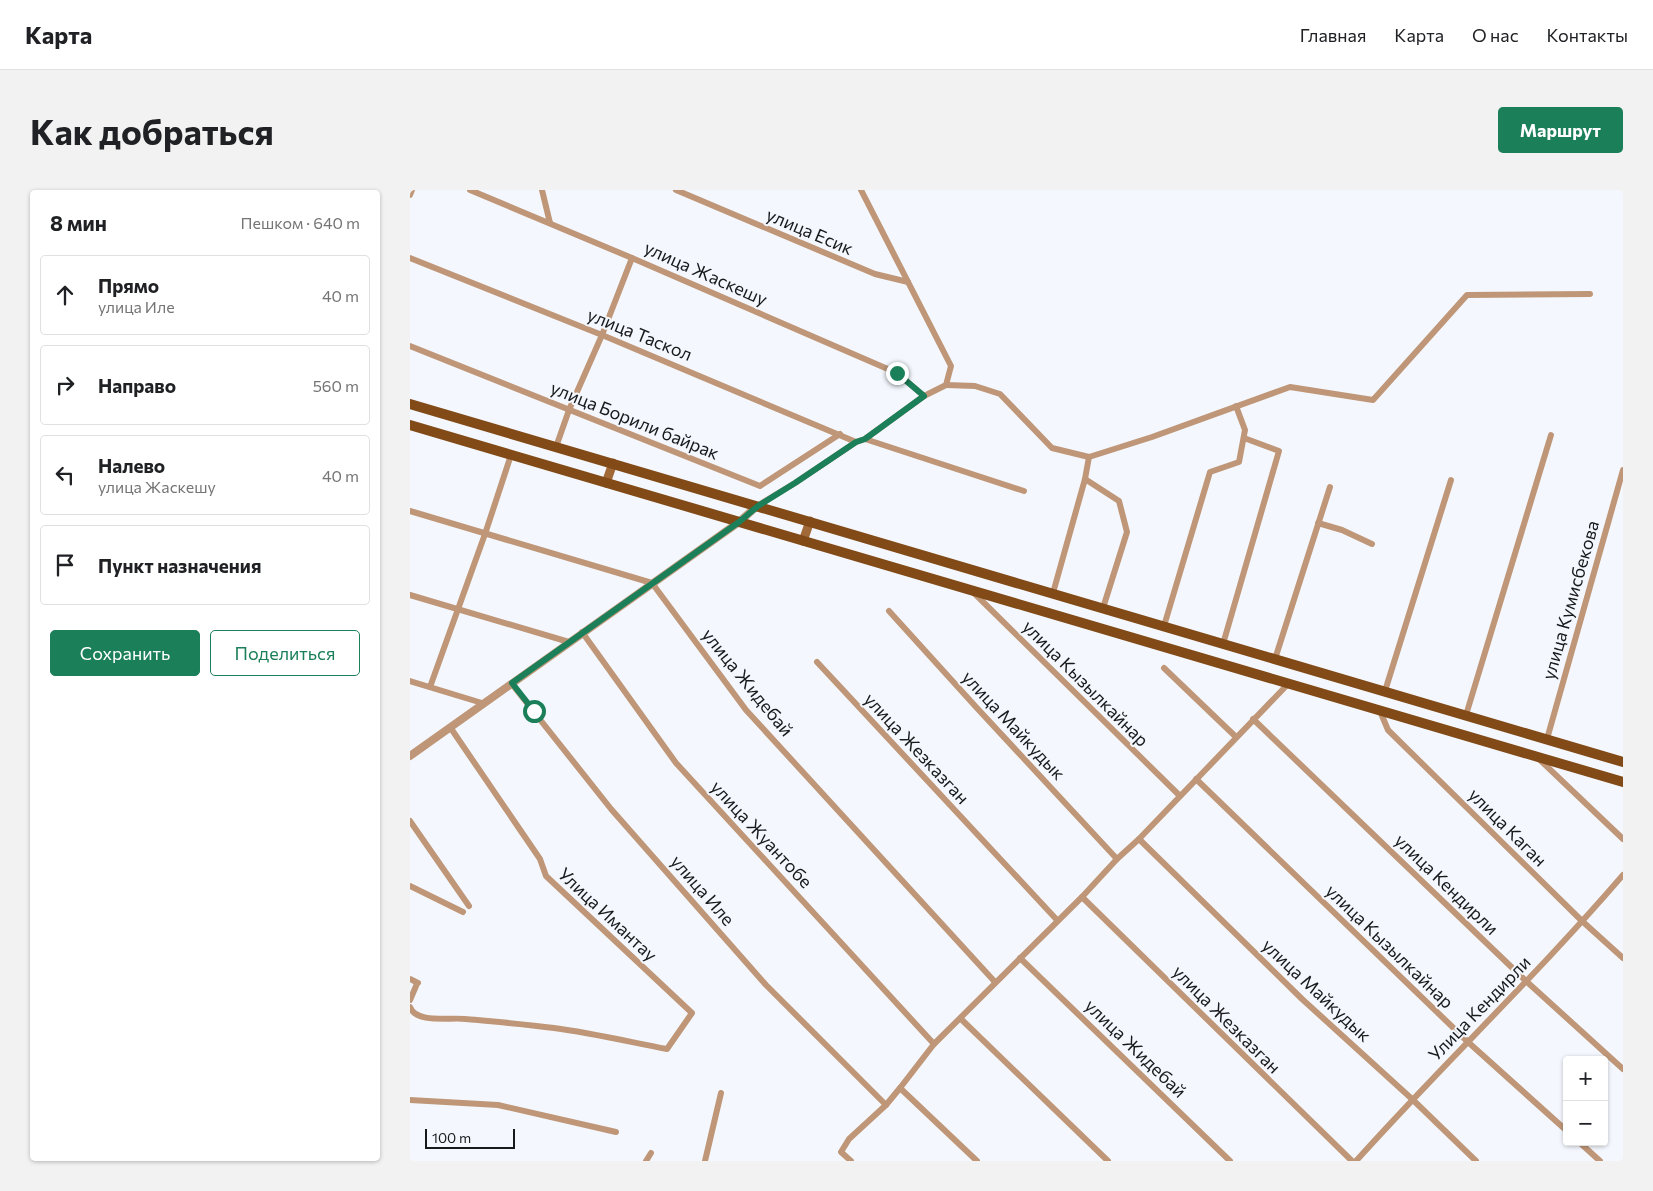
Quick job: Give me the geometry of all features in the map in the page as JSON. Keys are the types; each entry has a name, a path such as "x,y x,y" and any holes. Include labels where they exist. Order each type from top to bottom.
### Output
{"main road":[{"path":"410,404 1623,762"},
{"path":"410,425 1623,782"},
{"path":"606,483 613,464"},
{"path":"803,541 810,521"}],"street":[{"path":"410,195 412,190"},
{"name":"улица Жаскешу","path":"470,190 897,373 924,396"},
{"path":"542,190 550,223"},
{"name":"улица Есик","path":"676,190 875,274 908,282"},
{"path":"861,190 951,366 946,385"},
{"name":"улица Таскол","path":"410,258 602,335 856,442"},
{"path":"556,447 569,410 602,335 632,258"},
{"path":"410,756 739,522 758,506 856,442 865,439 924,396 946,385 974,386 1000,394 1052,448 1088,456 1152,437 1290,387 1373,400 1467,294 1590,294"},
{"name":"улица Борили байрак","path":"410,346 760,486 840,434"},
{"path":"1164,626 1210,472 1239,462 1245,430 1236,406"},
{"path":"1466,715 1551,435"},
{"path":"1223,644 1279,451 1244,438"},
{"path":"865,439 1024,491"},
{"path":"430,687 511,455"},
{"path":"1053,593 1085,478 1088,456"},
{"name":"улица Кумисбекова","path":"1547,739 1623,470"},
{"path":"1085,478 1119,501 1127,532 1103,608"},
{"path":"1385,692 1451,480"},
{"path":"1275,659 1330,487"},
{"path":"410,511 652,583"},
{"path":"1318,523 1342,530 1372,544"},
{"name":"улица Жидебай","path":"652,583 746,710 995,982"},
{"name":"улица Кызылкайнар","path":"971,590 1180,796"},
{"path":"410,595 569,642"},
{"name":"улица Майкудык","path":"889,611 1117,859"},
{"name":"улица Жуантобе","path":"582,632 676,763 934,1044"},
{"name":"улица Жезказган","path":"816,662 1057,920"},
{"path":"1164,668 1236,737"},
{"path":"410,681 482,703"},
{"name":"улица Иле","path":"512,683 611,809 760,977 886,1105"},
{"path":"850,1161 841,1152 849,1139 886,1105 934,1044 1082,897 1117,859 1140,839 1289,683"},
{"name":"улица Каган","path":"1380,710 1388,730 1582,922 1623,958"},
{"name":"улица Кендирли","path":"1253,719 1526,981 1623,1069"},
{"name":"Улица Имантау","path":"410,1007 418,1016 436,1019 457,1018 555,1028 667,1049 692,1013 546,876 540,859 450,727"},
{"path":"1538,758 1623,839"},
{"name":"улица Кызылкайнар","path":"1196,780 1468,1042 1563,1127"},
{"path":"410,821 469,906"},
{"name":"улица Майкудык","path":"1140,839 1302,999 1412,1099 1476,1161"},
{"name":"Улица Кендирли","path":"1356,1161 1412,1099 1582,922 1623,875"},
{"path":"410,886 463,912"},
{"name":"улица Жезказган","path":"1082,897 1352,1161"},
{"name":"улица Жидебай","path":"1020,958 1230,1161"},
{"path":"410,979 417,984 410,1000"},
{"path":"961,1019 1108,1161"},
{"path":"900,1088 977,1161"},
{"path":"705,1161 721,1093"},
{"path":"410,1100 498,1105 616,1132"},
{"path":"1583,1146 1600,1161"},
{"path":"646,1161 651,1153"}],"route":[{"path":"534,711 512,683 739,522 758,506 856,442 865,439 924,396 897,373"}]}
